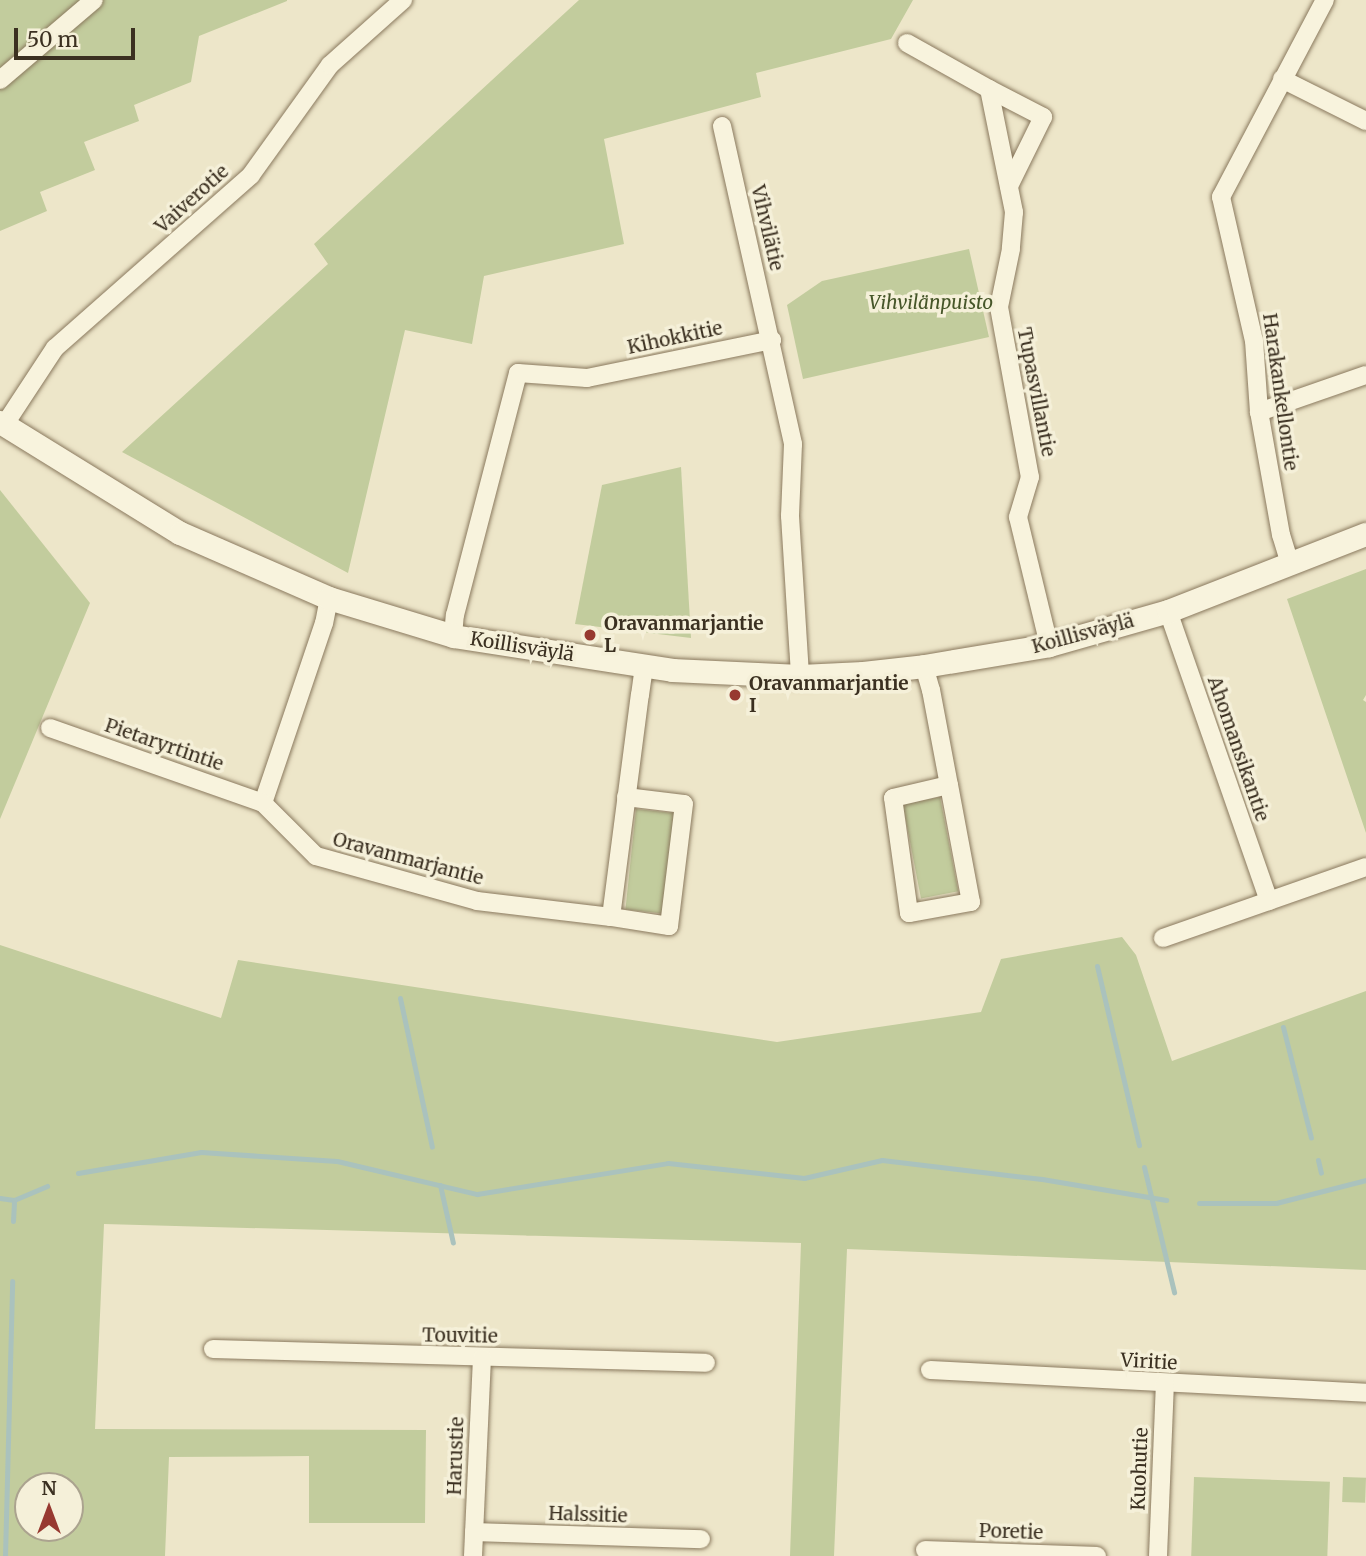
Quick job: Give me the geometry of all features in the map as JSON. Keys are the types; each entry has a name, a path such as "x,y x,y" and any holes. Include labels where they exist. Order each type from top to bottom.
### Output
{"street":[{"path":"0,80 94,0"},
{"name":"Vaiverotie","path":"2,423 55,348 251,175 330,65 403,0"},
{"name":"Harakankellontie","path":"1290,564 1281,535 1259,412 1254,341 1221,197 1325,0"},
{"path":"907,43 1043,117 1009,186"},
{"path":"1283,79 1366,121"},
{"name":"Tupasvillantie","path":"989,89 1014,212 1012,249 999,307 1030,477 1018,517 1049,645"},
{"name":"Vihvilätie","path":"722,126 772,340"},
{"path":"772,340 793,444 790,516 800,676"},
{"name":"Kihokkitie","path":"453,636 455,615 518,373 587,378 772,340"},
{"path":"1259,412 1366,375"},
{"name":"Koillisväylä","path":"2,423 180,533 329,597 453,636 644,668 800,676 924,666 1049,645 1168,611 1366,534"},
{"path":"263,803 324,623 329,597"},
{"name":"Ahomansikantie","path":"1168,611 1269,901"},
{"path":"924,666 949,785 971,902 909,913 893,798 949,785"},
{"path":"611,917 644,668"},
{"name":"Pietaryrtintie","path":"50,728 263,803"},
{"name":"Oravanmarjantie","path":"263,803 316,856 477,901 670,926 684,804 626,797"},
{"path":"1163,938 1366,867"},
{"name":"Touvitie","path":"213,1349 706,1363"},
{"name":"Harustie","path":"473,1556 482,1358"},
{"name":"Viritie","path":"930,1370 1366,1393"},
{"name":"Kuohutie","path":"1158,1556 1165,1384"},
{"name":"Halssitie","path":"474,1532 701,1539"},
{"name":"Poretie","path":"925,1550 1097,1556"}],"green space":[{"path":"0,0 287,1 199,36 191,82 134,105 139,121 84,142 95,170 40,192 47,211 0,231"},
{"path":"579,0 913,0 891,39 756,73 761,97 604,139 624,244 484,276 472,344 405,330 348,573 122,452 328,264 314,244"},
{"name":"Vihvilänpuisto","path":"969,249 989,337 803,379 787,305 822,281"},
{"path":"681,467 691,638 575,624 602,485"},
{"path":"0,490 90,603 0,819"},
{"path":"1366,569 1366,695 1363,700 1366,702 1366,833 1287,599"},
{"path":"940,797 958,891 921,898 903,804"},
{"path":"636,809 674,813 663,913 625,909"},
{"path":"1122,937 1136,955 1172,1061 1366,991 1366,1270 847,1249 834,1556 790,1556 801,1243 104,1224 95,1429 426,1430 425,1523 309,1523 309,1456 169,1457 165,1556 0,1556 0,945 221,1018 238,960 777,1042 981,1012 1001,959"},
{"path":"1194,1477 1330,1482 1327,1556 1191,1556"},
{"path":"1343,1477 1366,1478 1365,1503 1342,1502"}],"waterway":[{"path":"1097,966 1139,1145"},
{"path":"400,998 432,1147"},
{"path":"1283,1027 1311,1138"},
{"path":"78,1173 201,1152 337,1161 477,1194 668,1163 804,1178 882,1160 1042,1179 1166,1200"},
{"path":"1318,1160 1321,1173"},
{"path":"1144,1167 1174,1292"},
{"path":"1199,1203 1276,1203 1366,1180"},
{"path":"440,1185 453,1243"},
{"path":"0,1198 14,1200 47,1186"},
{"path":"13,1221 14,1200"},
{"path":"5,1556 12,1281"}],"place":[{"name":"Oravanmarjantie L","path":"590,635"},
{"name":"Oravanmarjantie I","path":"735,695"}]}
